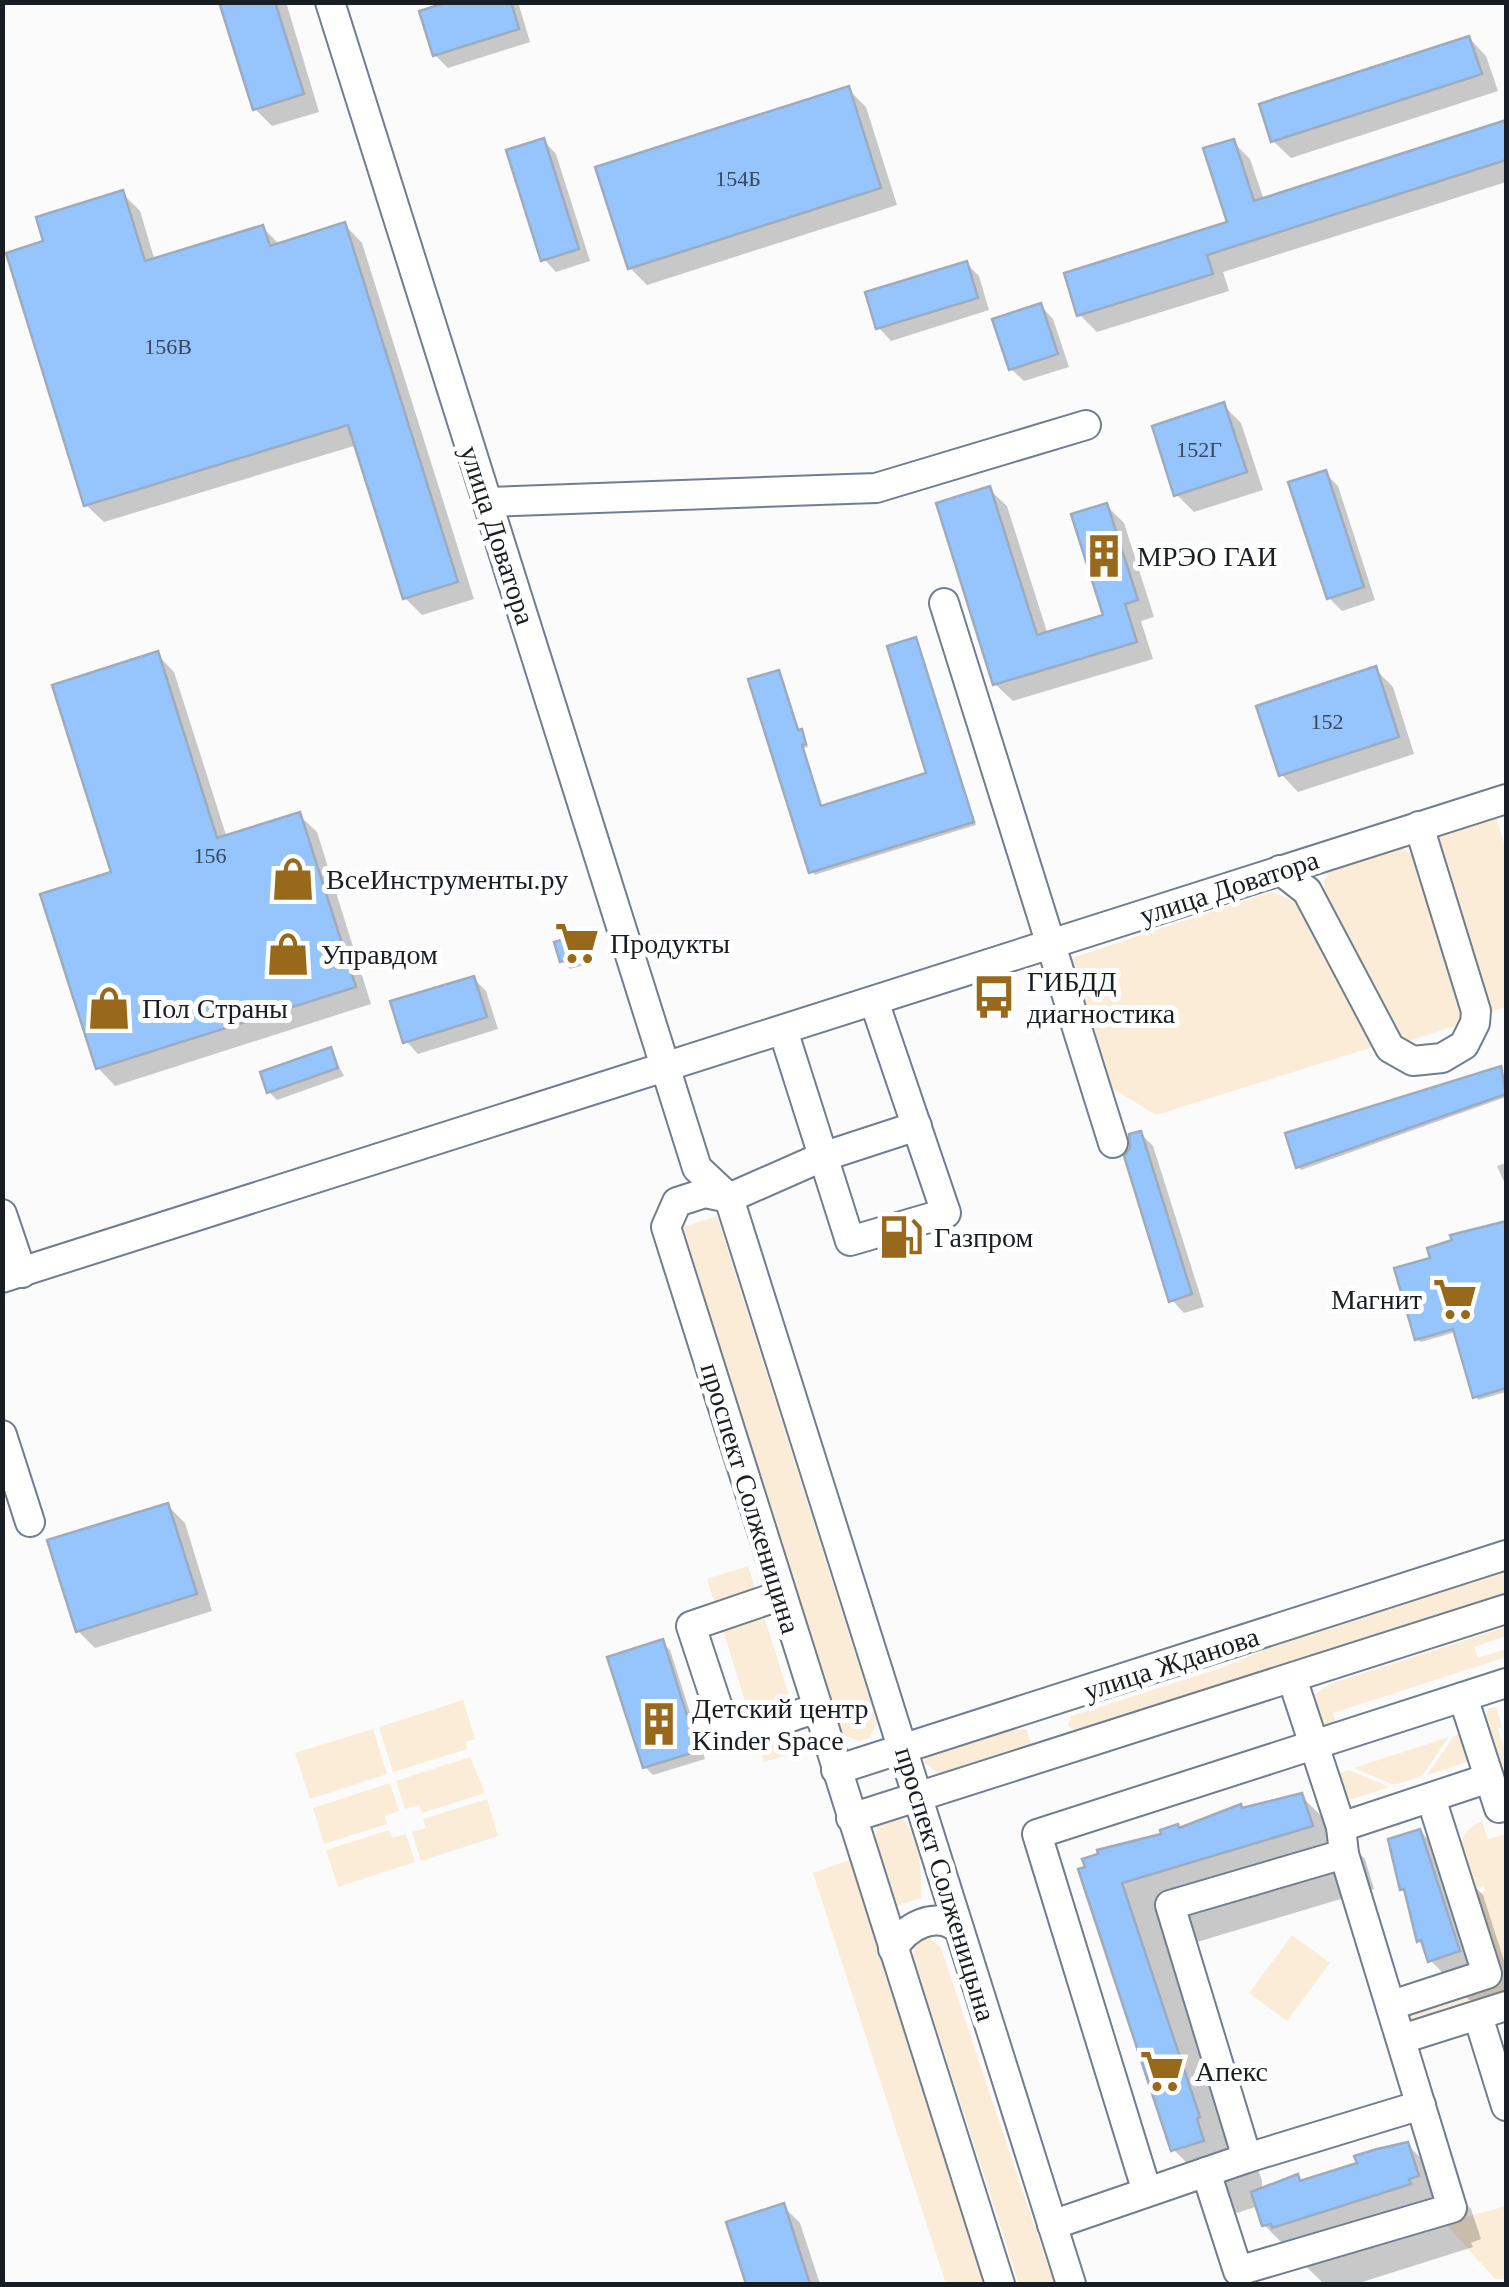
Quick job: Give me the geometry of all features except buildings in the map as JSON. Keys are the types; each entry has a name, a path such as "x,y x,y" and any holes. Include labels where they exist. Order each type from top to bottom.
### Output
{"street":[{"name":"улица Доватора","path":"330,2 667,1067"},
{"path":"488,502 876,488 1086,425"},
{"path":"944,604 1113,1143"},
{"name":"улица Доватора","path":"12,1276 1506,801"},
{"path":"1280,870 1307,890 1390,1048 1413,1061 1442,1058 1464,1045 1476,1010 1419,826"},
{"path":"783,1030 850,1241 946,1213 874,1000"},
{"name":"проспект Солженицына","path":"667,1067 697,1168 728,1198 1071,2284"},
{"path":"672,1214 704,1193 728,1198 822,1158 917,1126"},
{"path":"672,1214 695,1180 697,1168"},
{"path":"2,1214 12,1276"},
{"name":"проспект Солженицина","path":"672,1214 836,1770"},
{"path":"2,1435 30,1522"},
{"name":"улица Жданова","path":"836,1770 1506,1555"},
{"path":"782,1596 691,1626 728,1738 817,1708"},
{"name":"улица Жданова","path":"851,1818 1506,1609"},
{"path":"1206,2172 1238,2271 1452,2208 1292,1678"},
{"path":"1147,2192 1036,1834 1506,1683"},
{"path":"1462,1697 1499,1808 1506,1805"},
{"path":"1048,1702 1042,1730 1062,1749"},
{"path":"836,1770 1000,2284"},
{"path":"1247,2158 1170,1905 1343,1841 1431,1798 1489,1778"},
{"path":"1392,2004 1488,1974 1431,1798"},
{"path":"893,1949 905,1933 922,1923 944,1921 959,1929"},
{"path":"1402,2039 1506,2006"},
{"path":"1478,2016 1506,2106"},
{"path":"1052,2224 1421,2105"}],"shaded area":[{"path":"1496,817 1506,850 1506,1007 1487,1013 1430,838"},
{"path":"1399,847 1417,857 1464,1003 1460,1024 1403,1043 1387,1032 1324,895 1324,881 1331,869"},
{"path":"1271,892 1300,902 1373,1047 1156,1115 1107,1085 1069,959"},
{"path":"717,1216 877,1723 869,1738 859,1741 841,1734 683,1227"},
{"path":"748,1566 806,1749 764,1762 707,1579"},
{"path":"1506,1569 1506,1594 1075,1731 1068,1726 1071,1716 1221,1668 1300,1635"},
{"path":"1506,1627 1506,1636 1474,1647 1478,1658 1506,1649 1506,1657 1333,1713 1338,1729 1323,1733 1310,1705 1314,1695 1330,1684"},
{"path":"463,1700 475,1739 466,1742 467,1749 393,1772 379,1727"},
{"path":"1496,1707 1506,1756 1506,1780 1484,1721 1488,1709"},
{"path":"373,1729 387,1774 310,1799 295,1753"},
{"path":"1026,1729 1032,1745 939,1774 924,1763 926,1755 982,1733"},
{"path":"1461,1733 1470,1761 1427,1775 1454,1736"},
{"path":"1449,1737 1422,1776 1394,1785 1354,1768"},
{"path":"470,1757 485,1793 422,1813 419,1805 405,1809 396,1781"},
{"path":"1349,1770 1389,1787 1340,1803 1331,1776"},
{"path":"390,1783 399,1811 385,1816 387,1824 324,1844 313,1808"},
{"path":"487,1799 498,1836 421,1861 412,1832 426,1828 423,1819"},
{"path":"894,1817 904,1820 914,1838 921,1887 921,1898 895,1906 875,1842 877,1827"},
{"path":"1482,1821 1488,1839 1506,1834 1506,1967 1496,1970 1472,1896 1485,1891 1484,1886 1470,1890 1460,1851 1465,1834"},
{"path":"389,1830 392,1838 406,1834 415,1862 338,1887 326,1850"},
{"path":"855,1858 991,2284 946,2284 813,1873"},
{"path":"1292,1935 1330,1963 1287,2021 1249,1993"},
{"path":"929,1937 941,1948 1054,2284 1019,2284 913,1956 915,1946"},
{"path":"1506,1978 1506,1994 1410,2028 1405,2012"},
{"path":"1506,2206 1506,2279 1495,2279 1445,2223"}],"place":[{"name":"МРЭО ГАИ","path":"1104,556"},
{"name":"ВсеИнструменты.ру","path":"293,879"},
{"name":"Продукты","path":"577,943"},
{"name":"Управдом","path":"288,954"},
{"name":"ГИБДД диагностика","path":"994,997"},
{"name":"Пол Страны","path":"109,1008"},
{"name":"Газпром","path":"901,1237"},
{"name":"Магнит","path":"1455,1299"},
{"name":"Детский центр Kinder Space","path":"659,1724"},
{"name":"Апекс","path":"1162,2071"}]}
